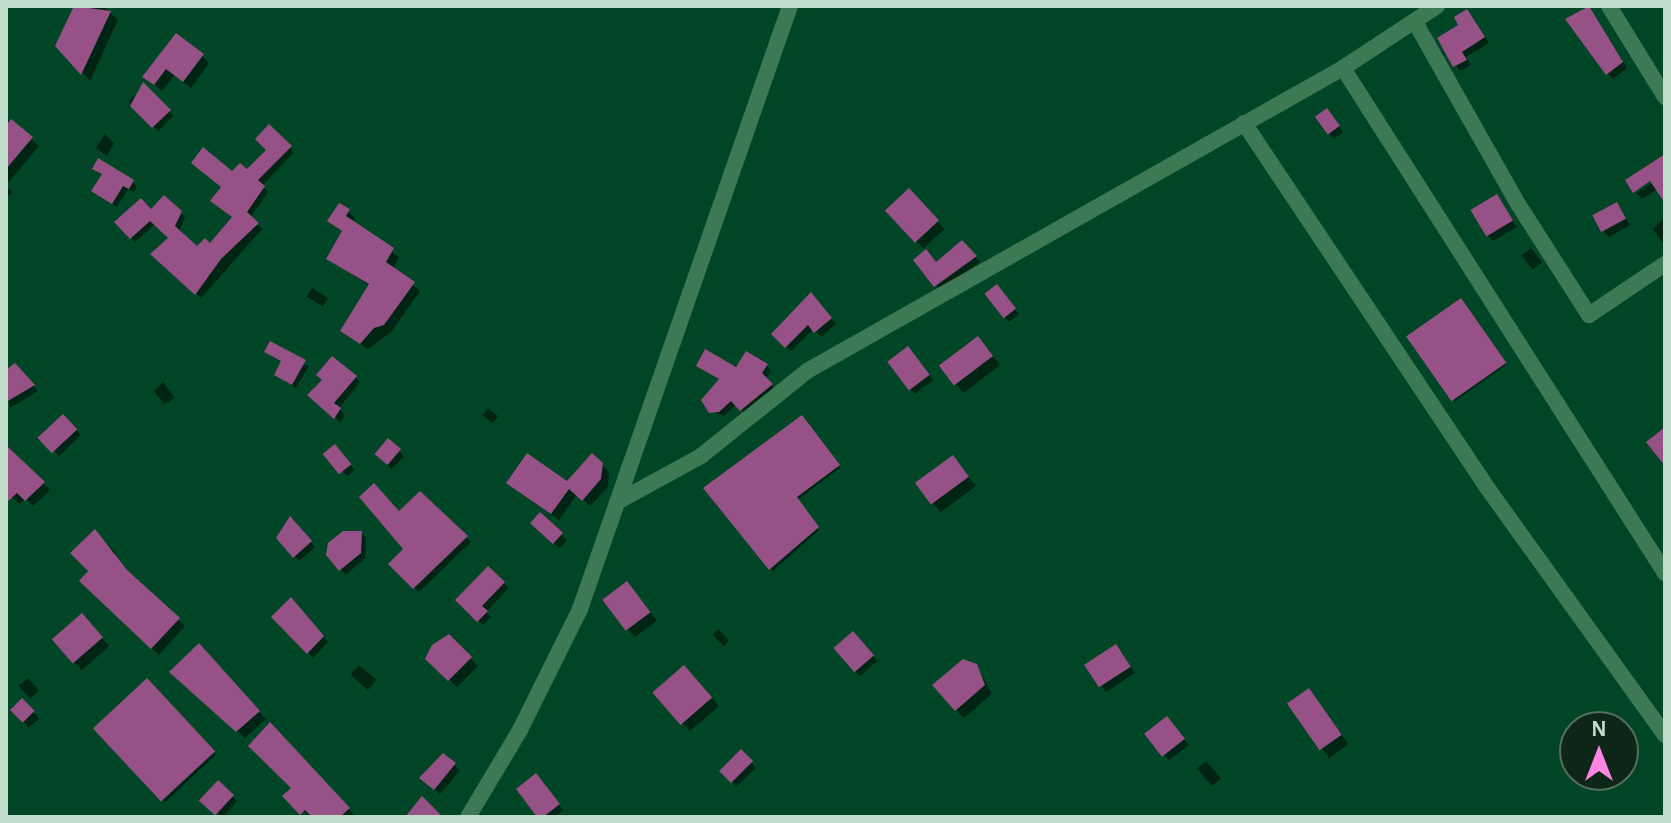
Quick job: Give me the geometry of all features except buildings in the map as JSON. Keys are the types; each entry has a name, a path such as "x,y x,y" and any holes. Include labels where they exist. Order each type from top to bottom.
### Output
{"street":[{"path":"468,817 520,730 580,609 790,6"},
{"path":"617,502 701,456 807,371 1343,68 1437,6"},
{"path":"1609,6 1665,97"},
{"path":"1415,22 1518,204 1589,315 1665,264"},
{"path":"1343,68 1665,573"},
{"path":"1244,123 1486,486 1665,735"}]}
